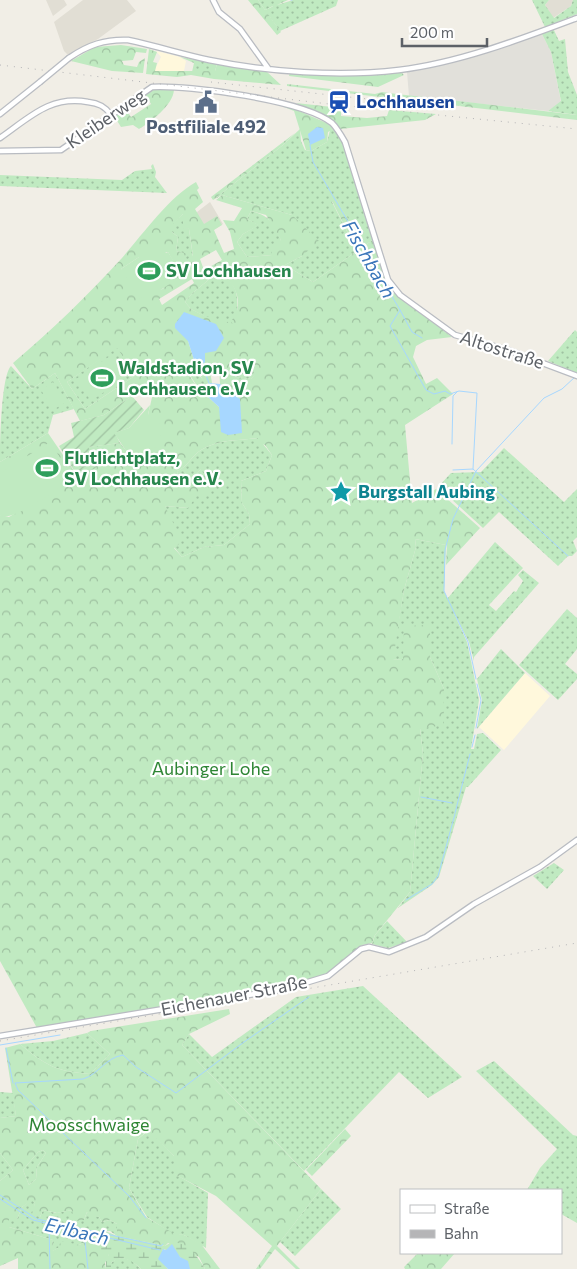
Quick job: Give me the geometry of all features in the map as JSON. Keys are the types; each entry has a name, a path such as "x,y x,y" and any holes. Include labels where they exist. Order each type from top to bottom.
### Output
{"main road":[{"path":"213,0 219,12 240,29 268,68"},
{"path":"0,114 69,58 96,43 128,40 209,60 257,67 349,72 406,69 491,49 577,18"},
{"path":"257,67 262,60"},
{"name":"Kleiberweg","path":"0,151 61,150 152,87 218,93 290,104 331,123 341,134"},
{"path":"0,138 49,104 64,100 97,103 111,114"},
{"name":"Altostraße","path":"341,134 349,150 361,187 388,280 396,292 455,335 508,350 576,375"},
{"name":"Eichenauer Straße","path":"0,1036 285,989 317,981 332,973 361,949 369,947 392,952 426,937 474,904 540,867 577,840"}],"shaded area":[{"path":"46,0 64,0 67,5 53,16"},
{"path":"83,0 127,0 136,11 98,39 68,55 64,51 54,22"},
{"path":"549,0 573,0 571,6 553,18 545,5"},
{"path":"542,34 551,52 561,102 548,111 409,96 407,72 488,52"},
{"path":"156,51 180,57 186,61 184,71 154,71 161,57"},
{"path":"210,202 223,224 204,236 194,223 197,212"},
{"path":"525,673 550,696 504,750 479,727"}],"green space":[{"path":"248,0 258,0 265,10 274,6 268,14 281,32 277,35"},
{"path":"258,0 288,0 277,5 293,0 338,0 336,6 280,31 267,13 273,6 265,10"},
{"path":"532,0 549,0 545,5 554,18 571,6 573,0 577,0 577,14 545,27"},
{"path":"553,28 559,41 565,39 568,72 577,95 577,115 548,111 561,101 551,52 541,32"},
{"path":"121,45 147,49 146,53 136,52 133,60 122,61 124,65 137,67 139,62 145,58 143,73 112,71 71,61 95,47"},
{"path":"149,49 157,52 153,62 157,63 155,71 215,71 217,64 266,71 281,85 191,75 177,77 146,74"},
{"path":"180,57 217,64 215,71 192,72 194,63"},
{"path":"290,72 402,73 404,75 378,87 289,76"},
{"path":"287,84 375,94 382,92 397,94 397,99 287,86"},
{"path":"153,89 174,90 173,96 166,107 155,118 139,129 133,125 121,127 114,116 125,108 131,117 151,104 145,94"},
{"path":"397,94 467,102 459,106 397,99"},
{"path":"467,102 577,115 577,120 459,106"},
{"path":"296,103 341,108 341,116 367,118 387,116 389,110 436,114 425,120 340,129 320,114"},
{"path":"283,104 329,124 333,129 328,132 327,142 311,151 306,150 294,111 284,107"},
{"path":"300,129 301,141 305,150 311,151 327,142 330,130 333,129 341,137 374,239 364,246 336,199 332,202 357,251 313,282 285,265 302,256 292,215 222,195 213,200 283,145"},
{"path":"295,133 283,145 213,200 211,197"},
{"path":"153,164 156,172 155,177 167,193 0,186 0,175 122,180 135,171 152,169 151,166"},
{"name":"Aubinger Lohe","path":"196,182 199,188 197,190 203,202 195,209 204,224 217,216 222,225 214,230 224,253 234,249 230,232 223,220 234,221 242,208 216,200 222,195 292,215 319,241 302,256 285,265 313,282 357,251 332,201 336,198 364,246 374,239 385,281 393,292 452,337 427,340 416,346 413,357 426,384 437,378 453,394 405,425 412,503 436,489 480,528 446,565 447,543 446,545 415,539 416,547 404,590 393,660 403,659 404,626 430,625 430,657 444,689 443,725 420,729 423,754 410,892 375,935 372,943 362,945 329,973 305,982 37,1028 0,961 0,515 9,517 72,478 0,474 0,462 48,433 80,480 87,447 120,443 130,455 148,415 153,393 148,388 132,396 104,415 80,421 55,373 32,389 13,363 83,299 122,258 166,206","holes":["251,211 266,215 281,240 271,246 272,255 247,257 237,242 243,234 259,225 247,219","183,214 183,228 189,229 193,256 186,260 189,254 176,251 178,237 172,232 172,225","216,250 222,260 204,270 200,259","168,252 178,270 173,273 163,289 153,291 121,269 139,257","222,276 228,280 235,291 238,303 235,315 231,321 236,331 233,331 228,322 205,316 191,309 185,302 190,295 211,277","192,279 194,283 162,305 159,299","188,341 204,352 204,358 195,363","117,348 136,375 85,409 67,382","250,361 256,374 251,379 236,377 233,374 232,365","184,362 191,371 199,373 204,382 208,384 212,383 209,365 219,365 220,384 228,389 222,420 219,407 207,396 203,396 187,372","258,438 258,443 265,445 272,455 266,471 241,481 242,503 249,514 250,524 224,545 204,547 182,557 174,548 179,544 180,537 165,506 188,508 198,494 210,494 207,480 201,469 189,480 178,476 177,471 184,467 201,450 221,442"]},
{"path":"251,211 267,218 281,240 272,255 247,257 237,242 243,234 258,225 247,219"},
{"path":"183,214 183,227 189,229 193,257 186,261 183,253 176,251 178,237 172,232 171,225"},
{"name":"SV Lochhausen","path":"152,242 158,243 166,253 168,252 179,270 173,273 177,279 156,293 153,291 140,299 121,269 139,257 137,251"},
{"path":"223,276 230,281 236,293 236,331 234,332 191,309 185,302 190,295 211,277"},
{"path":"575,330 577,332 577,373 548,361"},
{"path":"117,347 136,375 85,409 67,382"},
{"name":"Waldstadion, SV Lochhausen e.V.","path":"113,354 128,376 91,401 76,379"},
{"path":"251,361 257,374 251,379 236,377 233,374 231,365"},
{"path":"183,362 190,366 208,384 205,389 207,396 204,397"},
{"path":"11,366 32,389 55,373 74,409 53,415 48,433 0,462 3,396"},
{"path":"53,382 66,402 53,410 41,390"},
{"path":"132,396 144,410 129,428 115,433 120,443 88,447 99,465 80,480 59,446 74,437 71,423 104,415"},
{"path":"150,405 148,415 164,426 157,447 129,455 114,433 129,428"},
{"path":"258,438 272,455 266,471 241,481 242,503 249,514 250,524 224,545 204,547 182,557 174,547 165,506 188,508 201,469 189,480 178,476 177,471 184,467 198,452 208,446 222,442"},
{"path":"50,442 73,478 28,508 10,516 2,517 0,515 0,473"},
{"path":"504,448 564,502 577,489 577,537 573,541 577,551 572,556 568,556 558,566 499,512 483,528 438,487 451,473 481,472"},
{"path":"415,539 446,545 444,591 467,642 479,700 471,749 474,749 477,734 483,733 501,750 466,787 439,877 432,885 398,908 410,892 423,754 420,728 444,689 430,657 392,660 404,590 416,547"},
{"path":"495,542 523,568 489,605 496,611 514,591 516,592 523,581 518,575 523,570 539,583 474,657 474,661 469,642 447,599"},
{"path":"567,609 577,618 577,649 565,664 577,674 577,679 558,700 519,665"},
{"path":"501,649 525,673 477,729 482,700 477,679"},
{"path":"554,863 564,870 547,889 533,876"},
{"path":"387,921 407,942 388,948 372,944 375,935"},
{"path":"363,986 462,1077 428,1098 399,1072 304,1171 182,1045 189,1034 212,1057 296,997"},
{"name":"Moosschwaige","path":"229,1009 230,1014 189,1034 182,1045 321,1189 277,1246 300,1269 296,1269 275,1249 260,1269 256,1269 272,1246 216,1196 174,1174 174,1156 148,1130 138,1139 129,1188 146,1217 173,1233 184,1235 201,1244 220,1269 205,1269 199,1257 168,1243 165,1246 117,1236 117,1224 110,1220 102,1222 99,1217 92,1216 87,1212 84,1220 77,1221 73,1216 72,1210 57,1213 43,1210 40,1217 32,1214 35,1203 32,1200 22,1207 17,1219 9,1219 9,1227 53,1240 52,1251 58,1248 61,1241 79,1245 96,1237 109,1255 105,1263 106,1269 18,1269 18,1258 0,1266 0,1181 13,1170 0,1153 0,1118 16,1116 5,1048 20,1044 37,1058 52,1066 68,1071 90,1074 110,1054 87,1033","holes":["43,1150 46,1153 37,1167 36,1179 29,1185 23,1170 38,1152"]},
{"path":"87,1033 110,1054 90,1074 68,1071 52,1066 37,1058 20,1044 53,1041"},
{"path":"494,1061 573,1135 577,1136 577,1223 562,1215 562,1189 528,1189 540,1168 557,1149 476,1071"},
{"path":"0,1092 13,1093 16,1116 0,1118"},
{"path":"345,1129 351,1136 312,1176 306,1170"},
{"path":"149,1130 174,1156 175,1174 208,1193 206,1248 184,1235 173,1234 147,1217 129,1188 138,1139"},
{"path":"43,1150 46,1153 37,1167 36,1179 29,1185 23,1170 38,1152"},
{"path":"0,1153 13,1170 0,1181"},
{"path":"321,1189 341,1209 295,1256 280,1242"},
{"path":"32,1199 35,1203 34,1210 40,1217 43,1210 56,1213 72,1210 84,1220 87,1212 99,1217 102,1222 110,1220 117,1224 117,1236 110,1231 97,1231 96,1237 79,1245 58,1248 51,1252 53,1240 9,1227 9,1218 17,1219 22,1207"},
{"path":"103,1230 117,1236 165,1246 171,1243 183,1245 198,1258 205,1269 190,1269 180,1257 164,1249 162,1251 162,1262 168,1269 141,1269 126,1259 119,1259 111,1263 111,1269 106,1269 106,1258 109,1255 99,1249 96,1231"},
{"path":"417,1254 454,1254 441,1269 405,1269 404,1267"},
{"path":"116,1259 131,1260 141,1269 111,1269 111,1263"}],"water":[{"path":"317,127 323,128 325,138 310,145 308,134"},
{"path":"184,312 216,324 224,338 216,351 205,353 205,362 201,366 195,363 188,341 175,328 175,324"},
{"path":"209,383 220,384 240,399 242,433 228,435 221,432 219,407 207,396 205,389"},
{"path":"172,1244 180,1257 188,1261 190,1269 168,1269 158,1259 163,1249 166,1250"}],"waterway":[{"name":"Fischbach","path":"310,145 313,162 400,310 390,326 426,390 434,394 445,391 450,394 459,391 477,393 473,469"},
{"path":"400,310 412,332 422,338"},
{"path":"202,365 209,383"},
{"path":"476,679 468,642 444,591 445,550 453,519 476,471 544,398 562,389 575,377"},
{"path":"452,444 453,396 457,392"},
{"path":"453,470 473,469 568,556"},
{"path":"476,728 481,700 477,684"},
{"path":"472,747 475,735"},
{"path":"455,813 470,754"},
{"path":"421,797 452,803"},
{"path":"406,900 432,884 438,876 455,814"},
{"path":"146,1218 129,1196 18,1090 15,1083 83,1079 89,1077 111,1059 123,1055 136,1067 176,1093 244,1042 309,997"},
{"path":"0,1045 60,1035"},
{"path":"6,1048 13,1083"},
{"name":"Erlbach","path":"0,1195 37,1219 161,1246 163,1244"},
{"name":"Erlbach","path":"0,1199 33,1220 160,1250"},
{"path":"49,1225 50,1269"},
{"path":"84,1232 88,1269"},
{"name":"Erlbach","path":"98,1235 100,1242"}],"railway":[{"path":"0,65 329,104 577,129"},
{"path":"211,82 395,102"},
{"path":"0,1041 577,943"}],"place":[{"name":"Postfiliale 492","path":"206,102"},
{"name":"Lochhausen","path":"339,102"},
{"name":"SV Lochhausen","path":"149,271"},
{"name":"Waldstadion, SV Lochhausen e.V.","path":"102,378"},
{"name":"Flutlichtplatz, SV Lochhausen e.V.","path":"47,468"},
{"name":"Burgstall Aubing","path":"341,492"}]}
